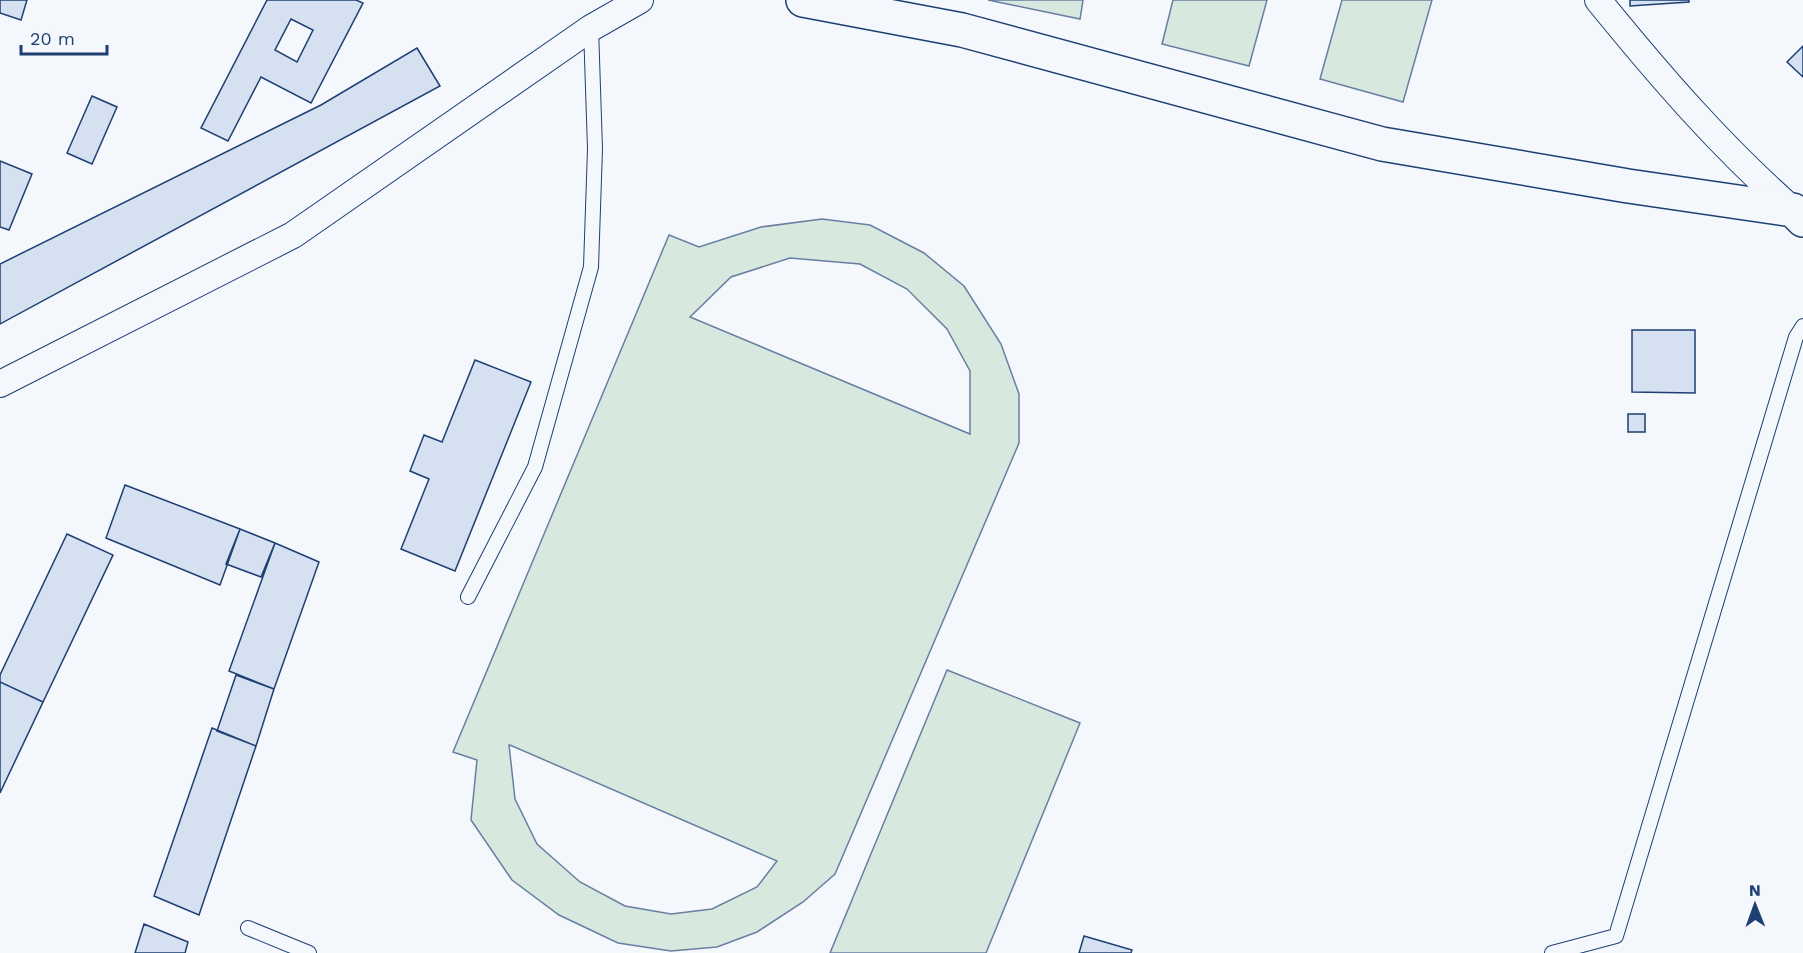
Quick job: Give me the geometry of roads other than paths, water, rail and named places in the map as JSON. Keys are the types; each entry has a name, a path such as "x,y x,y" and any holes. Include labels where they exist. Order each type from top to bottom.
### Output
{"street":[{"path":"0,384 293,235 591,28 640,0"},
{"path":"803,0 962,30 1382,144 1798,215"},
{"path":"1598,0 1677,96 1743,166 1798,215"}],"lane":[{"path":"468,597 535,467 591,267 595,149 591,28"},
{"path":"1552,953 1616,936 1797,337 1803,326"},
{"path":"248,928 309,953"}]}
